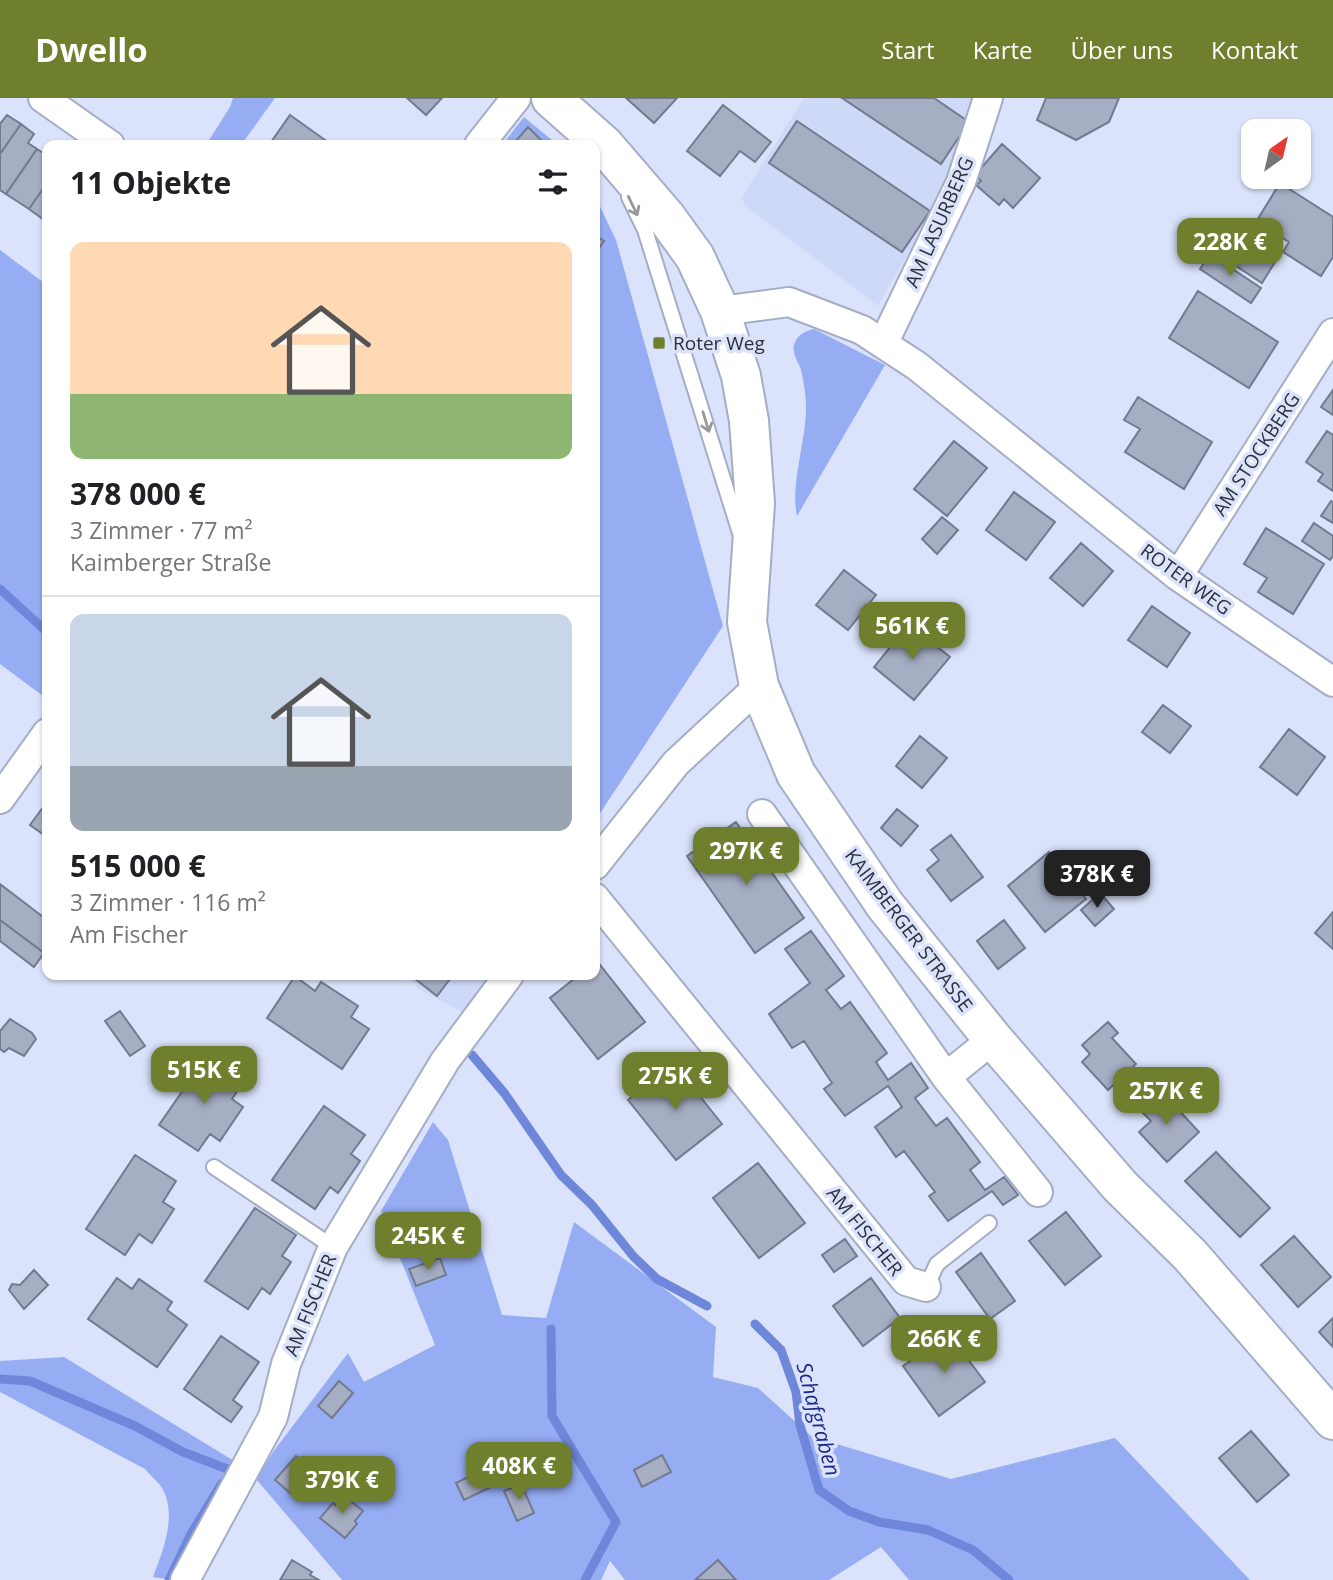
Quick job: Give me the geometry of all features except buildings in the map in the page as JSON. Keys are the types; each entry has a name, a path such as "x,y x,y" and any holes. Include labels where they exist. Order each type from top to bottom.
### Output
{"main road":[{"name":"KAIMBERGER STRASSE","path":"551,98 598,140"},
{"name":"KAIMBERGER STRASSE","path":"600,141 666,217 695,257 720,311 741,376 749,421 755,503 747,622 759,686 796,774 885,905 993,1039 1120,1186 1190,1255 1333,1420"}],"street":[{"path":"43,98 103,140"},
{"path":"483,140 516,98"},
{"name":"AM LASURBERG","path":"884,342 961,182 988,98"},
{"name":"ROTER WEG","path":"720,311 789,302 862,330 884,342 1178,576 1333,682"},
{"name":"AM STOCKBERG","path":"1178,576 1333,333"},
{"path":"600,859 676,763 759,686"},
{"path":"0,799 42,740"},
{"path":"762,814 946,1077 1038,1192"},
{"name":"AM FISCHER","path":"600,904 906,1282 926,1287"},
{"name":"AM FISCHER","path":"185,1580 272,1416 286,1364 333,1247 445,1061 505,980"},
{"path":"946,1077 993,1039"}],"lane":[{"path":"604,145 645,230 751,566"},
{"path":"214,1167 333,1247"},
{"name":"AM FISCHER","path":"926,1287 937,1264 989,1223"}],"shaded area":[{"path":"233,98 275,98 245,140 209,140"},
{"path":"804,98 977,98 950,180 878,306 744,205 742,197"},
{"path":"524,117 552,140 506,140"},
{"path":"600,206 616,240 723,626 600,813"},
{"path":"0,250 42,281 42,695 0,664"},
{"path":"814,329 885,365 797,516 795,492 806,403 801,370 794,348 799,336"},
{"path":"411,980 489,980 464,1013 419,989"},
{"path":"433,1122 448,1140 502,1315 546,1318 574,1222 716,1327 713,1377 758,1388 811,1436 951,1479 1115,1438 1250,1580 909,1580 881,1547 829,1580 625,1580 610,1561 601,1580 342,1580 256,1479 273,1452 348,1353 364,1382 435,1345 381,1211"},
{"path":"64,1357 239,1464 173,1580 153,1577 165,1543 169,1519 166,1496 160,1485 145,1469 0,1392 0,1361"}],"waterway":[{"name":"Schafgraben","path":"0,589 42,627"},
{"name":"Schafgraben","path":"472,1055 505,1094 561,1175 592,1205 633,1256 657,1279 707,1306"},
{"name":"Schafgraben","path":"755,1324 781,1350 796,1392 800,1425 819,1490 849,1511 879,1522 928,1530 973,1550 1009,1580"},
{"path":"551,1329 552,1416 616,1522 585,1580"},
{"path":"0,1379 30,1381 135,1426 183,1452 230,1470"},
{"path":"169,1580 191,1534 222,1483"}],"place":[{"name":"Roter Weg","path":"659,343"}]}
